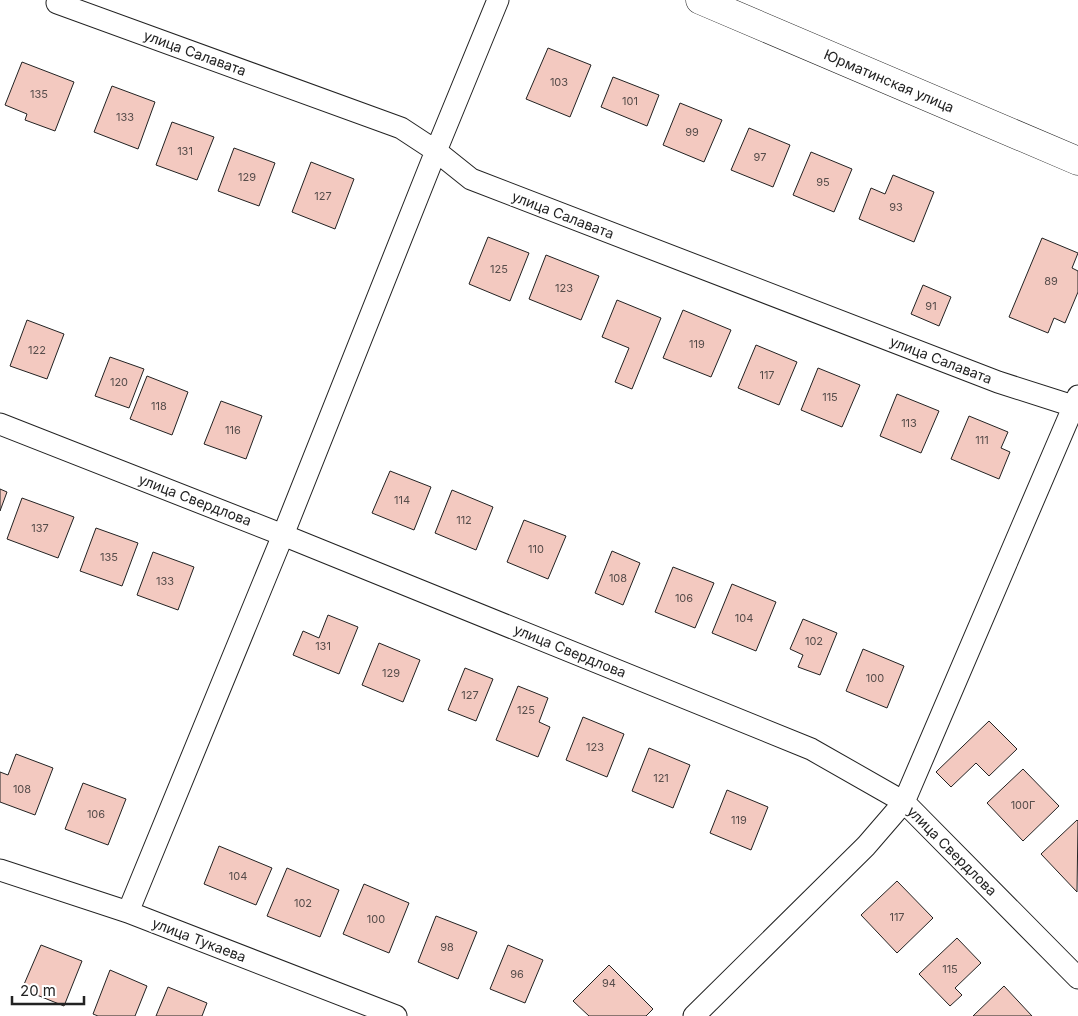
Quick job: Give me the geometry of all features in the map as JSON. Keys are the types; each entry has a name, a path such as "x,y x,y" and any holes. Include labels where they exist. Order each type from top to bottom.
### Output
{"main road":[{"name":"Юрматинская улица","path":"700,0 1078,161"}],"street":[{"path":"128,912 283,535 498,0"},
{"name":"улица Салавата","path":"57,2 400,128 436,151 471,179 998,382 1076,404"},
{"path":"694,1016 866,846 904,802 1076,404"},
{"name":"улица Свердлова","path":"0,424 283,535 811,749 904,802 1078,978"},
{"name":"улица Тукаева","path":"0,870 128,912 396,1016"}],"building":[{"path":"548,48 591,65 570,117 526,99"},
{"path":"22,62 74,82 55,131 25,120 27,114 5,105"},
{"path":"613,77 659,95 647,126 601,107"},
{"path":"112,86 155,102 138,149 94,132"},
{"path":"680,103 722,120 704,162 663,145"},
{"path":"172,122 214,137 197,180 156,165"},
{"path":"749,128 790,145 773,187 731,170"},
{"path":"234,148 275,163 259,206 218,191"},
{"path":"811,152 852,169 834,212 793,195"},
{"path":"311,162 354,179 335,229 292,212"},
{"path":"893,175 934,192 914,242 859,219 871,188 885,194"},
{"path":"488,237 529,253 510,301 469,284"},
{"path":"1042,238 1078,253 1072,268 1078,271 1078,292 1065,323 1054,318 1048,333 1009,317"},
{"path":"546,255 599,276 581,320 529,299"},
{"path":"923,285 951,297 939,326 911,314"},
{"path":"617,300 661,318 632,389 615,382 629,348 602,337"},
{"path":"683,310 731,330 711,377 663,358"},
{"path":"27,320 64,334 47,379 10,366"},
{"path":"756,345 797,362 779,405 738,388"},
{"path":"110,357 144,369 129,408 95,396"},
{"path":"818,368 860,385 842,427 801,410"},
{"path":"147,376 188,392 172,435 130,419"},
{"path":"897,394 939,411 921,453 880,436"},
{"path":"221,401 262,416 246,459 204,444"},
{"path":"969,416 1008,432 1001,448 1010,452 999,479 951,459"},
{"path":"390,471 431,487 414,530 372,513"},
{"path":"0,489 7,492 0,511"},
{"path":"452,490 493,507 476,550 435,533"},
{"path":"22,498 74,517 58,558 7,539"},
{"path":"524,520 566,536 548,579 507,562"},
{"path":"96,528 138,543 122,586 80,571"},
{"path":"612,551 640,563 623,605 595,593"},
{"path":"153,552 194,567 178,610 137,595"},
{"path":"673,567 714,583 695,628 655,612"},
{"path":"732,584 776,602 756,651 712,633"},
{"path":"328,615 358,627 339,674 293,655 303,631 319,638"},
{"path":"803,619 837,633 820,675 798,667 803,655 790,649"},
{"path":"379,643 420,660 403,702 362,685"},
{"path":"863,649 904,666 887,708 846,691"},
{"path":"465,668 493,679 476,721 448,710"},
{"path":"518,686 548,698 539,722 550,727 538,757 496,740"},
{"path":"583,717 624,734 607,777 566,760"},
{"path":"989,721 1017,749 989,776 976,763 951,787 936,772"},
{"path":"649,748 690,765 673,808 632,791"},
{"path":"16,754 53,768 35,815 0,802 0,772 8,775"},
{"path":"1023,769 1059,806 1023,841 987,803"},
{"path":"83,783 126,799 108,845 65,829"},
{"path":"727,790 768,807 751,850 710,833"},
{"path":"1078,821 1077,892 1041,854"},
{"path":"219,846 272,868 256,905 204,884"},
{"path":"287,868 339,890 320,937 267,916"},
{"path":"897,881 933,918 897,953 861,915"},
{"path":"364,884 409,903 389,953 343,934"},
{"path":"436,916 477,932 458,979 418,962"},
{"path":"957,938 981,963 955,988 962,995 950,1006 919,974"},
{"path":"41,945 82,961 64,1006 22,989"},
{"path":"508,945 543,960 525,1003 490,989"},
{"path":"609,965 653,1009 646,1016 589,1016 573,1001"},
{"path":"110,970 147,986 135,1016 98,1016 93,1014"},
{"path":"1004,986 1032,1016 973,1016"},
{"path":"168,987 207,1003 202,1016 156,1016"}]}
